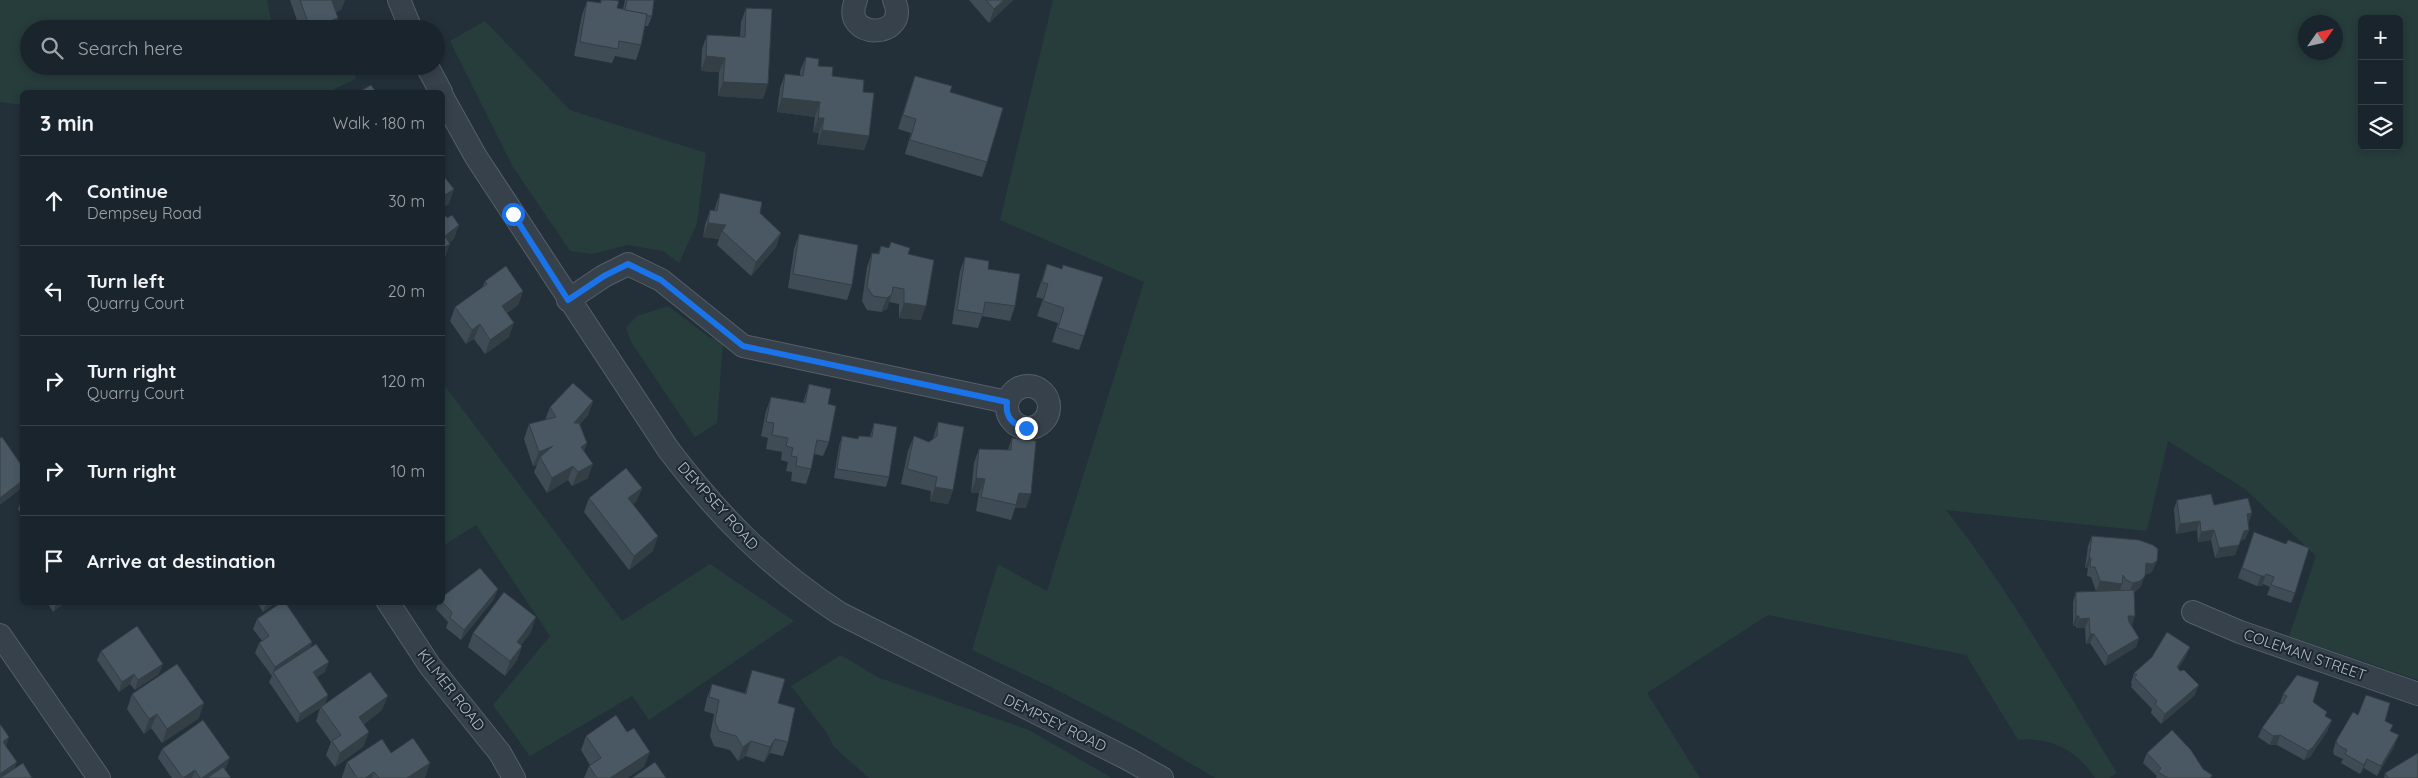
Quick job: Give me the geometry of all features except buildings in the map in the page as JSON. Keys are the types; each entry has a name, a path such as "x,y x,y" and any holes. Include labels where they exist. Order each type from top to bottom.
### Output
{"street":[{"path":"399,0 407,20"},
{"path":"850,2 860,26 867,30 881,31 892,24 895,18 894,0"},
{"name":"DEMPSEY ROAD","path":"432,75 440,90"},
{"name":"DEMPSEY ROAD","path":"445,99 476,156 568,300 668,449 696,486 732,527 778,569 839,613 1162,778"},
{"path":"568,300 604,276 628,264 661,280 743,346 1007,402"},
{"name":"KILMER ROAD","path":"390,605 430,666 500,753 514,778"},
{"name":"COLEMAN STREET","path":"2193,612 2240,632 2418,694"},
{"path":"0,635 99,778"}],"green space":[{"path":"0,0 267,0 271,20 20,20 20,75 355,75 356,79 332,90 20,90 20,105 0,102"},
{"path":"1053,0 2418,0 2418,680 2289,636 2316,556 2245,489 2168,441 2147,531 1946,510 1992,573 2056,672 2117,773 2109,778 2095,778 2080,760 2062,747 2041,740 2018,740 1966,655 1768,615 1647,693 1700,778 1215,778 1139,733 1053,688 972,650 998,564 1047,591 1144,282 1000,220"},
{"path":"485,21 570,110 706,153 697,224 679,263 663,251 628,245 592,254 570,251 513,167 450,41"},
{"path":"668,306 709,337 723,342 717,423 695,437 631,342 626,328 637,316"},
{"path":"445,386 622,621 710,564 794,621 649,720 632,696 530,756 493,705 550,636 476,525 445,545"},
{"path":"841,655 877,677 1029,730 1112,778 869,778 834,747 826,732 791,686"}],"route":[{"path":"513,214 568,300 604,276 628,264 661,280 743,346 1007,402 1008,416 1019,427 1026,428"}]}
